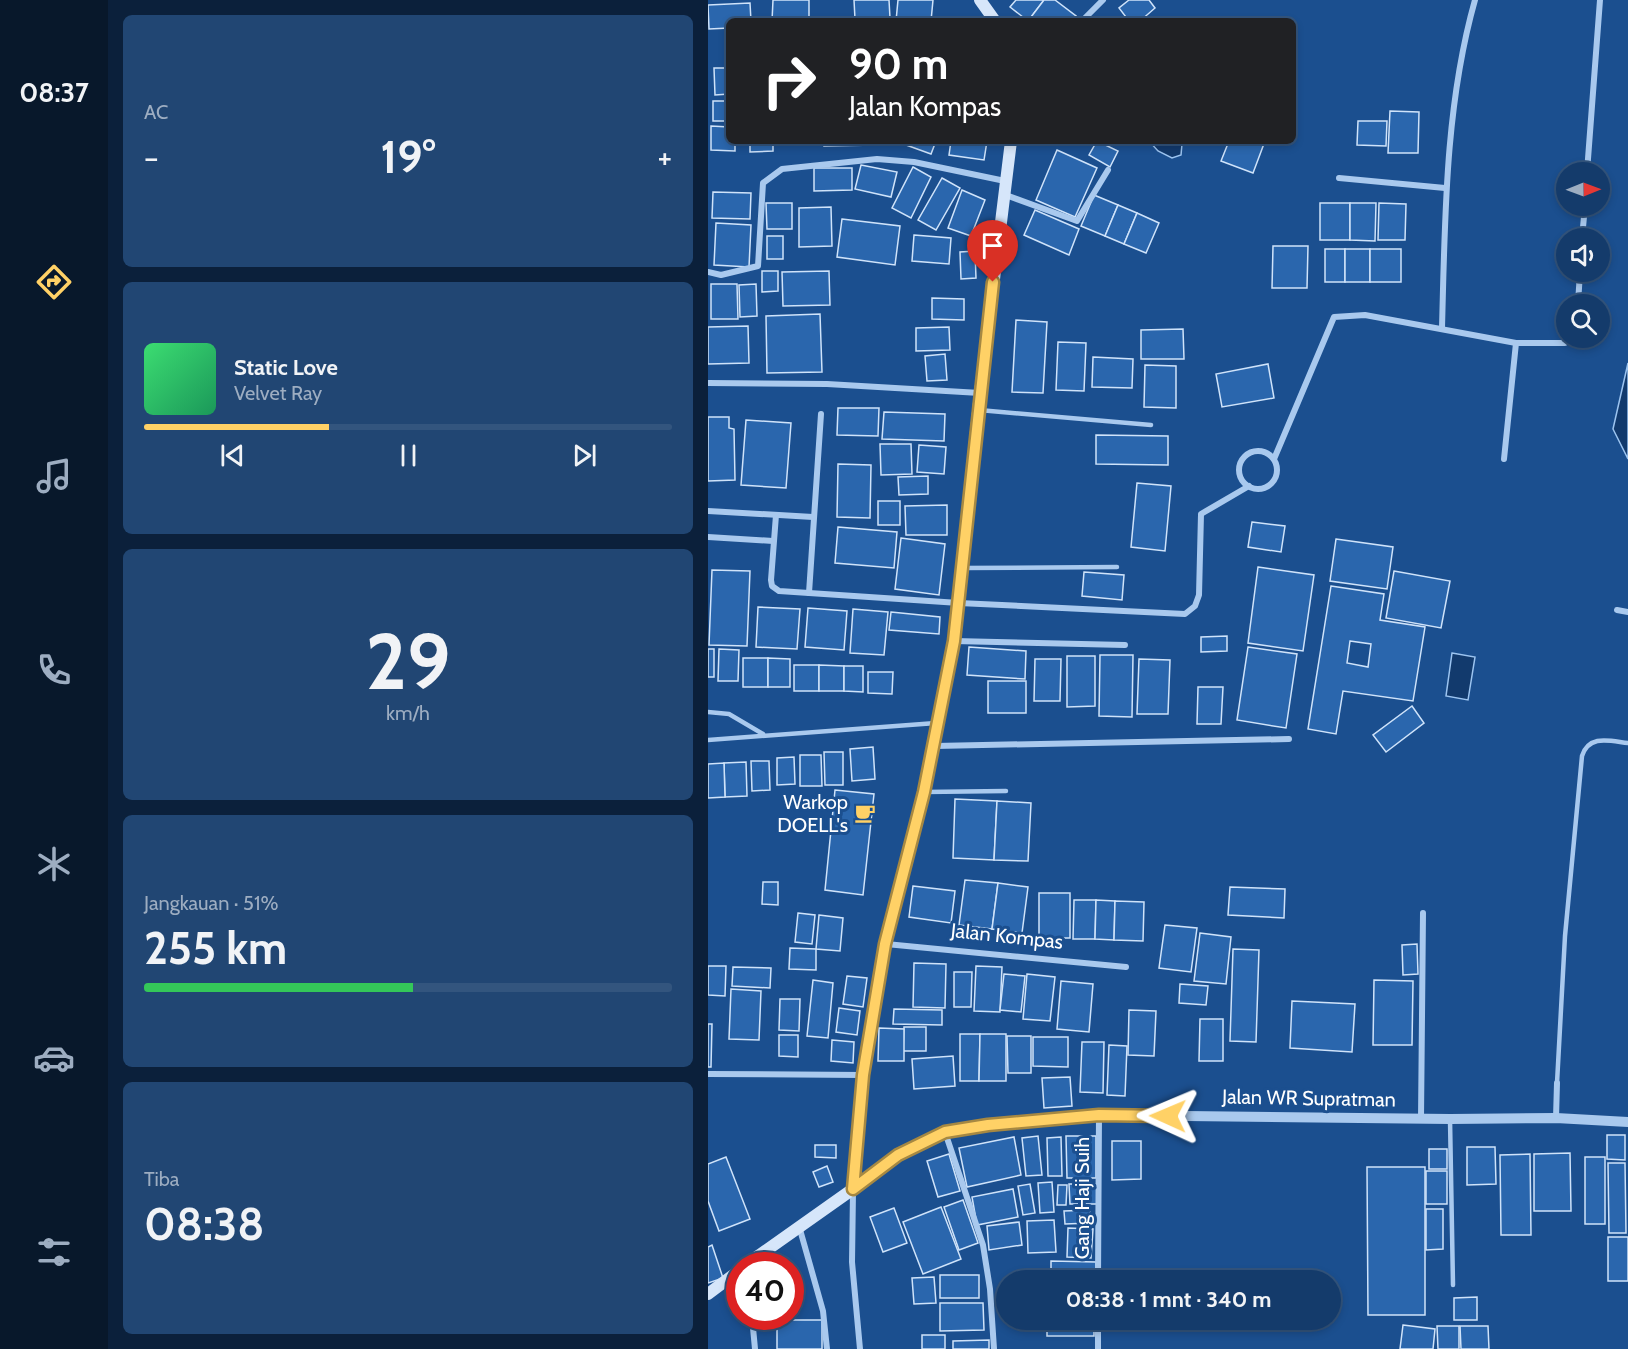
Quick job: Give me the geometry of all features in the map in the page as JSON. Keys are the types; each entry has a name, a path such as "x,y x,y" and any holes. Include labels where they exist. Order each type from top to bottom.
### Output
{"main road":[{"path":"980,0 993,18"},
{"path":"853,1189 863,1075 885,944 935,746 954,641 980,393 1011,144"},
{"name":"Jalan WR Supratman","path":"763,1252 853,1189"},
{"name":"Jalan WR Supratman","path":"708,1294 726,1280"}],"street":[{"path":"1085,18 1103,0"},
{"path":"1442,328 1445,188 1462,44 1475,0"},
{"path":"1588,162 1599,0"},
{"path":"708,273 721,275 758,266 763,183 782,169 877,159 914,162 1004,188 1077,220 1108,170"},
{"path":"1340,178 1445,188"},
{"path":"1274,459 1263,451 1250,452 1240,462 1240,476 1249,486 1261,488 1272,483 1277,471 1274,459 1334,317 1365,315 1516,343 1556,343"},
{"path":"1504,459 1516,343"},
{"path":"708,383 827,384 980,393"},
{"path":"808,593 821,414"},
{"path":"776,515 772,586 779,591 1170,615 1189,613 1198,602 1202,514 1249,486"},
{"path":"708,511 813,517"},
{"path":"708,537 773,541"},
{"path":"1617,610 1628,612"},
{"path":"954,641 1125,645"},
{"path":"935,746 1289,739"},
{"path":"1421,1119 1423,913"},
{"name":"Jalan Kompas","path":"885,944 1126,967"},
{"path":"708,1074 863,1075"},
{"path":"1556,1118 1557,1083"},
{"name":"Jalan WR Supratman","path":"853,1189 908,1149 945,1132 984,1125 1099,1115 1421,1119 1556,1118 1628,1122"},
{"name":"Gang Haji Suih","path":"1098,1270 1099,1115"},
{"path":"945,1132 983,1245 990,1289 994,1349"},
{"path":"853,1189 852,1262 860,1349"},
{"path":"799,1225 823,1311 827,1349"},
{"path":"753,1330 754,1349"},
{"path":"1098,1330 1098,1349"}],"lane":[{"path":"979,410 1151,425"},
{"path":"962,568 1118,567"},
{"path":"708,712 729,714 762,734"},
{"path":"708,740 762,734 939,723"},
{"path":"1557,1083 1565,936 1582,756 1587,746 1594,742 1628,743"},
{"path":"924,792 1006,791"},
{"path":"1450,1119 1453,1285"}],"water":[{"path":"1152,144 1182,144 1181,155 1172,158 1158,151"},
{"path":"1628,363 1628,459 1613,429"},
{"path":"1452,653 1475,657 1468,700 1446,696"}],"building":[{"path":"773,0 809,0 809,18 772,18"},
{"path":"854,0 889,0 890,18 855,18"},
{"path":"898,0 933,0 931,18 896,18"},
{"path":"1016,0 1044,0 1030,18 1024,18 1010,7"},
{"path":"1044,0 1055,0 1076,16 1074,18 1030,18"},
{"path":"1129,0 1149,0 1155,8 1143,18 1127,18 1119,8"},
{"path":"750,3 751,18 726,18 726,28 709,29 708,5"},
{"path":"714,68 726,68 726,94 715,95"},
{"path":"713,101 726,101 726,121 713,121"},
{"path":"1390,111 1419,112 1418,153 1388,153"},
{"path":"1358,121 1387,121 1386,146 1357,145"},
{"path":"711,126 726,127 726,144 735,144 735,151 711,150"},
{"path":"750,144 773,144 773,151 750,152"},
{"path":"824,144 876,144 876,145 824,146"},
{"path":"903,144 935,144 931,154"},
{"path":"951,144 987,144 984,160 949,155"},
{"path":"1095,144 1103,144 1118,151 1110,167 1089,155"},
{"path":"1228,144 1264,144 1253,173 1221,161"},
{"path":"1057,150 1097,168 1075,217 1036,200"},
{"path":"861,165 897,172 891,197 855,189"},
{"path":"913,167 931,177 911,218 892,208"},
{"path":"814,168 852,168 852,190 814,191"},
{"path":"942,178 960,188 936,230 918,220"},
{"path":"962,190 985,200 971,236 948,228"},
{"path":"713,192 751,193 750,219 712,218"},
{"path":"1094,195 1118,205 1105,236 1081,226"},
{"path":"766,203 792,203 792,229 767,229"},
{"path":"1320,203 1350,203 1350,240 1320,240"},
{"path":"1350,203 1376,203 1375,241 1350,240"},
{"path":"1379,203 1406,204 1405,240 1378,240"},
{"path":"1118,205 1137,213 1124,244 1105,236"},
{"path":"831,207 832,246 799,247 799,208"},
{"path":"1035,210 1079,229 1069,255 1024,235"},
{"path":"1137,213 1159,223 1146,253 1124,244"},
{"path":"842,219 900,226 895,265 837,257"},
{"path":"716,223 751,225 749,267 714,265"},
{"path":"914,235 951,238 949,264 912,261"},
{"path":"767,236 783,236 783,259 767,259"},
{"path":"1273,246 1308,246 1307,288 1272,288"},
{"path":"1325,249 1345,249 1345,282 1325,282"},
{"path":"1345,249 1370,249 1370,282 1345,282"},
{"path":"1370,249 1401,249 1401,282 1370,282"},
{"path":"975,251 976,278 961,279 960,252"},
{"path":"762,271 778,271 778,291 762,292"},
{"path":"829,271 830,305 783,306 782,272"},
{"path":"711,284 737,284 738,319 711,319"},
{"path":"756,284 757,316 740,317 739,285"},
{"path":"932,298 964,299 964,320 932,319"},
{"path":"820,314 822,372 767,373 766,316"},
{"path":"1016,320 1047,322 1043,393 1012,392"},
{"path":"748,326 749,363 708,364 708,327"},
{"path":"949,327 950,350 916,351 916,328"},
{"path":"1183,329 1184,359 1141,359 1141,330"},
{"path":"1058,342 1086,343 1084,391 1056,390"},
{"path":"945,354 947,380 927,381 925,356"},
{"path":"1093,357 1133,359 1132,388 1092,387"},
{"path":"1268,364 1274,398 1222,407 1216,374"},
{"path":"1145,365 1176,366 1176,408 1144,407"},
{"path":"838,408 879,408 878,436 837,435"},
{"path":"884,412 945,414 944,441 882,439"},
{"path":"708,417 729,417 729,428 734,429 735,480 708,481"},
{"path":"746,420 791,423 786,488 741,485"},
{"path":"1096,435 1168,436 1168,465 1096,464"},
{"path":"880,444 911,444 912,474 881,475"},
{"path":"919,445 946,447 944,474 917,472"},
{"path":"838,464 871,465 870,518 837,517"},
{"path":"928,476 928,494 899,495 898,477"},
{"path":"1137,483 1171,486 1165,551 1131,547"},
{"path":"878,501 900,501 900,525 878,525"},
{"path":"947,505 947,535 906,535 905,506"},
{"path":"1252,522 1285,526 1281,552 1248,547"},
{"path":"838,527 897,532 894,568 835,563"},
{"path":"901,538 945,544 939,595 895,589"},
{"path":"1336,539 1393,547 1387,589 1330,581"},
{"path":"1258,567 1314,575 1303,651 1248,643"},
{"path":"712,570 750,571 747,646 709,645"},
{"path":"1394,571 1450,581 1441,628 1386,618"},
{"path":"1084,572 1124,575 1122,600 1082,596"},
{"path":"1331,586 1384,594 1380,620 1425,627 1413,701 1343,691 1336,734 1308,729","holes":["1350,641 1371,644 1368,667 1347,663"]},
{"path":"758,607 800,609 797,649 756,647"},
{"path":"808,608 847,611 844,650 805,647"},
{"path":"853,609 888,612 884,655 850,653"},
{"path":"891,612 940,617 939,634 889,630"},
{"path":"1227,636 1227,651 1201,652 1201,637"},
{"path":"969,647 1026,651 1025,679 967,675"},
{"path":"1248,647 1297,654 1286,728 1237,720"},
{"path":"708,649 714,649 714,677 708,677"},
{"path":"719,649 739,650 738,681 718,681"},
{"path":"1100,655 1133,655 1132,717 1099,716"},
{"path":"1067,656 1095,656 1095,706 1067,707"},
{"path":"743,658 768,658 768,687 743,687"},
{"path":"768,658 790,659 790,687 768,687"},
{"path":"1035,659 1061,659 1060,701 1034,701"},
{"path":"1139,659 1170,660 1168,714 1137,714"},
{"path":"794,665 819,665 819,691 794,691"},
{"path":"819,665 844,666 844,691 819,691"},
{"path":"844,666 863,666 863,692 844,691"},
{"path":"868,672 893,672 892,694 868,693"},
{"path":"988,681 1026,681 1026,713 988,713"},
{"path":"1198,687 1223,687 1221,724 1197,724"},
{"path":"1412,706 1424,723 1386,752 1373,735"},
{"path":"873,747 875,779 852,781 850,749"},
{"path":"824,752 843,752 843,785 825,785"},
{"path":"800,755 821,755 822,786 800,786"},
{"path":"794,757 795,784 777,785 777,758"},
{"path":"751,761 769,761 770,790 752,791"},
{"path":"746,762 747,796 725,797 724,763"},
{"path":"724,763 725,797 708,798 708,764"},
{"path":"835,790 874,794 863,895 825,890"},
{"path":"955,799 997,801 994,860 953,858"},
{"path":"997,801 1031,803 1028,861 994,860"},
{"path":"965,880 998,883 992,929 959,925"},
{"path":"763,882 778,882 778,905 762,904"},
{"path":"998,883 1028,887 1022,933 992,929"},
{"path":"913,886 955,891 951,923 909,917"},
{"path":"1230,887 1285,889 1284,918 1228,915"},
{"path":"1039,893 1070,893 1070,938 1039,938"},
{"path":"1074,900 1096,900 1095,939 1073,939"},
{"path":"1096,900 1115,901 1114,940 1095,939"},
{"path":"1115,901 1144,902 1143,941 1114,940"},
{"path":"798,913 815,915 812,944 795,942"},
{"path":"819,915 843,918 840,951 816,949"},
{"path":"1165,925 1197,928 1191,972 1159,968"},
{"path":"1200,933 1231,937 1226,984 1194,981"},
{"path":"1417,944 1418,974 1403,975 1402,945"},
{"path":"790,948 816,949 816,970 789,969"},
{"path":"1233,949 1259,950 1256,1042 1230,1041"},
{"path":"914,963 946,964 945,1008 913,1007"},
{"path":"708,966 726,966 725,996 708,995"},
{"path":"976,966 1002,967 1000,1012 974,1011"},
{"path":"733,967 771,968 770,988 732,986"},
{"path":"954,972 972,972 971,1007 954,1007"},
{"path":"1004,974 1025,976 1021,1012 1000,1010"},
{"path":"1027,974 1055,977 1050,1021 1023,1019"},
{"path":"847,976 867,978 863,1007 843,1004"},
{"path":"813,980 833,983 828,1038 807,1036"},
{"path":"1374,980 1413,981 1412,1045 1373,1045"},
{"path":"1061,981 1093,984 1089,1032 1057,1029"},
{"path":"1180,984 1208,986 1206,1005 1179,1003"},
{"path":"731,989 761,991 759,1040 729,1039"},
{"path":"780,999 800,999 799,1031 779,1030"},
{"path":"1292,1001 1355,1004 1352,1052 1290,1048"},
{"path":"839,1008 860,1011 857,1035 836,1032"},
{"path":"894,1009 942,1010 942,1025 893,1024"},
{"path":"1129,1010 1156,1011 1154,1056 1128,1055"},
{"path":"1200,1019 1223,1019 1223,1061 1199,1061"},
{"path":"708,1024 712,1024 711,1067 708,1067"},
{"path":"904,1027 926,1027 926,1051 903,1051"},
{"path":"879,1028 904,1029 904,1061 878,1061"},
{"path":"960,1034 980,1034 979,1081 960,1081"},
{"path":"980,1034 1006,1034 1006,1081 979,1081"},
{"path":"779,1035 798,1035 798,1057 779,1056"},
{"path":"1007,1036 1031,1036 1031,1073 1008,1073"},
{"path":"1033,1037 1068,1037 1068,1067 1033,1066"},
{"path":"832,1040 854,1042 853,1063 831,1061"},
{"path":"1082,1042 1104,1042 1103,1093 1080,1092"},
{"path":"1109,1045 1127,1046 1125,1096 1107,1095"},
{"path":"953,1056 955,1086 914,1089 912,1059"},
{"path":"1070,1077 1072,1106 1044,1108 1042,1078"},
{"path":"1607,1135 1625,1135 1625,1160 1607,1159"},
{"path":"1038,1136 1042,1175 1026,1176 1022,1138"},
{"path":"1066,1136 1096,1136 1096,1178 1067,1178"},
{"path":"1014,1137 1021,1175 967,1187 959,1148"},
{"path":"1061,1137 1062,1176 1048,1176 1047,1138"},
{"path":"1112,1141 1141,1141 1141,1179 1112,1180"},
{"path":"815,1145 836,1145 836,1158 815,1157"},
{"path":"1467,1147 1495,1147 1496,1184 1467,1185"},
{"path":"1429,1149 1447,1149 1447,1169 1429,1169"},
{"path":"1570,1153 1571,1211 1534,1211 1534,1154"},
{"path":"949,1154 960,1191 938,1197 927,1161"},
{"path":"1530,1154 1531,1235 1501,1235 1500,1155"},
{"path":"726,1157 750,1219 719,1231 708,1201 708,1164"},
{"path":"1585,1157 1605,1157 1605,1224 1585,1224"},
{"path":"1608,1163 1625,1163 1626,1233 1609,1233"},
{"path":"827,1166 833,1182 819,1187 813,1172"},
{"path":"1367,1167 1425,1167 1425,1315 1368,1315"},
{"path":"1426,1171 1447,1171 1447,1204 1426,1204"},
{"path":"1052,1182 1054,1212 1040,1213 1038,1183"},
{"path":"1030,1184 1035,1213 1023,1215 1018,1186"},
{"path":"1069,1184 1097,1184 1097,1204 1070,1204"},
{"path":"1058,1185 1067,1185 1066,1205 1057,1205"},
{"path":"1013,1189 1018,1217 977,1225 972,1197"},
{"path":"963,1200 978,1243 959,1250 944,1207"},
{"path":"941,1207 961,1259 923,1274 903,1222"},
{"path":"894,1208 907,1243 883,1252 870,1217"},
{"path":"1426,1209 1443,1209 1443,1249 1426,1250"},
{"path":"1090,1210 1090,1223 1065,1224 1064,1211"},
{"path":"1054,1220 1056,1252 1028,1253 1027,1221"},
{"path":"1019,1222 1022,1245 989,1250 987,1226"},
{"path":"1068,1228 1093,1229 1091,1258 1067,1257"},
{"path":"1608,1237 1628,1237 1628,1281 1608,1281"},
{"path":"712,1245 723,1278 708,1283 708,1247"},
{"path":"1051,1261 1096,1262 1096,1270 1051,1270"},
{"path":"940,1275 979,1275 979,1298 940,1298"},
{"path":"934,1277 936,1303 914,1304 912,1278"},
{"path":"1477,1297 1477,1320 1454,1320 1454,1298"},
{"path":"940,1303 983,1303 984,1330 940,1331"},
{"path":"804,1320 822,1320 822,1349 777,1349 777,1330 804,1330"},
{"path":"1403,1325 1435,1329 1433,1349 1400,1349"},
{"path":"1437,1326 1459,1326 1459,1349 1438,1349"},
{"path":"1460,1326 1488,1326 1489,1349 1461,1349"},
{"path":"1047,1330 1094,1330 1094,1336 1047,1336"},
{"path":"922,1335 945,1335 945,1349 922,1349"},
{"path":"989,1340 989,1349 953,1349 953,1341"}],"place":[{"name":"Warkop DOELL's","path":"865,813"}],"route":[{"path":"993,282 954,641 935,746 885,944 863,1075 853,1189 898,1155 918,1143 945,1132 975,1126 1099,1115 1168,1116"}]}
